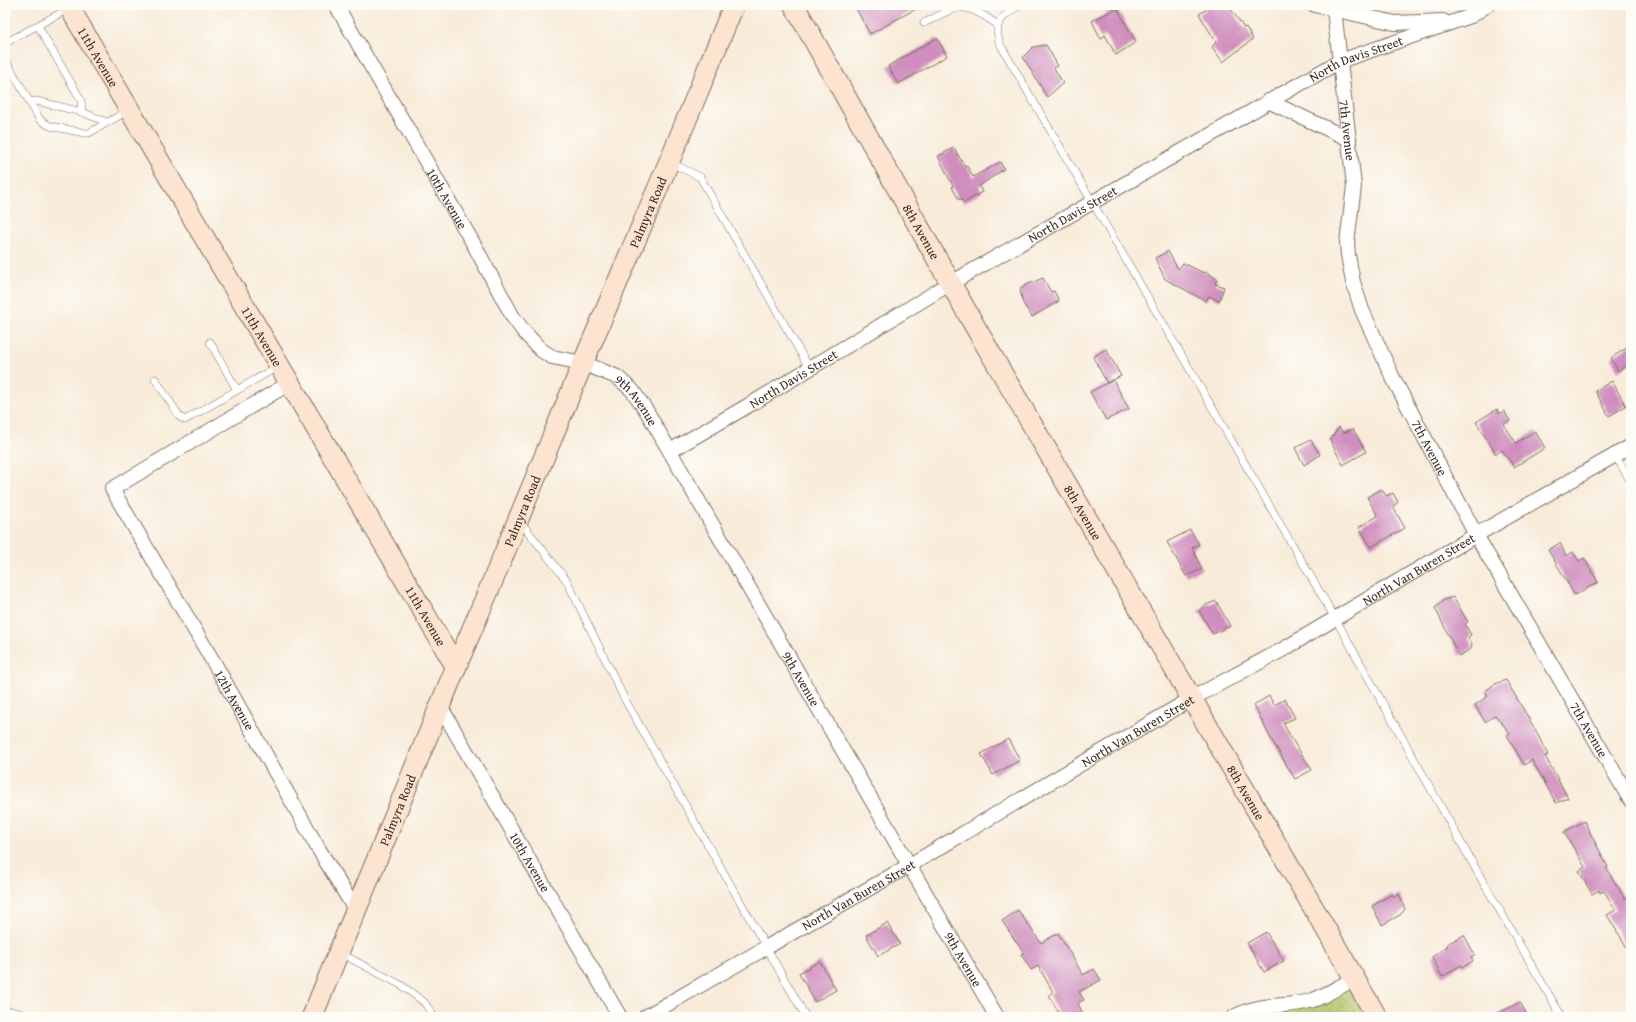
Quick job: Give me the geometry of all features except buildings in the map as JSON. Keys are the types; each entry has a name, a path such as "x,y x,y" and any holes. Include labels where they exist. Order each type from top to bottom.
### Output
{"street":[{"name":"10th Avenue","path":"336,5 473,243 513,317 525,333 541,350 552,357 583,363"},
{"name":"Palmyra Road","path":"312,1017 456,667 734,5"},
{"name":"8th Avenue","path":"794,5 951,284 1377,1017"},
{"path":"1315,5 1395,23 1458,20"},
{"name":"North Davis Street","path":"670,451 951,284 1340,61 1471,16 1487,5"},
{"name":"11th Avenue","path":"69,6 456,667"},
{"name":"7th Avenue","path":"1334,9 1354,186 1347,242 1348,255 1353,282 1362,310 1392,376 1476,535 1631,801"},
{"path":"1268,101 1349,139"},
{"name":"9th Avenue","path":"583,363 617,377 632,390 646,410 997,1017"},
{"name":"12th Avenue","path":"290,383 112,489 217,668 318,848 356,911"},
{"name":"North Van Buren Street","path":"645,1017 910,865 1191,699 1282,650 1476,535 1631,446"},
{"name":"10th Avenue","path":"440,706 620,1017"},
{"path":"1234,1017 1246,1011 1260,1007 1314,1000 1355,979"}],"lane":[{"path":"1020,5 1005,15 998,25 997,35 1000,44 1335,618 1562,1017"},
{"path":"5,43 38,26 69,6"},
{"path":"924,23 951,10 965,7 980,13 998,25"},
{"path":"38,26 81,100 82,112"},
{"path":"5,59 40,120 50,126 89,133 130,110"},
{"path":"29,102 37,101 82,112 106,123"},
{"path":"669,162 700,177 810,368"},
{"path":"210,342 237,390"},
{"path":"155,379 180,417 185,420 279,366"},
{"path":"1615,455 1631,482"},
{"path":"518,519 567,581 624,698 806,1017"},
{"path":"339,952 401,985 424,1002 434,1017"},
{"path":"5,1010 35,1017"}],"green space":[{"path":"1354,981 1375,1017 1238,1017"}]}
